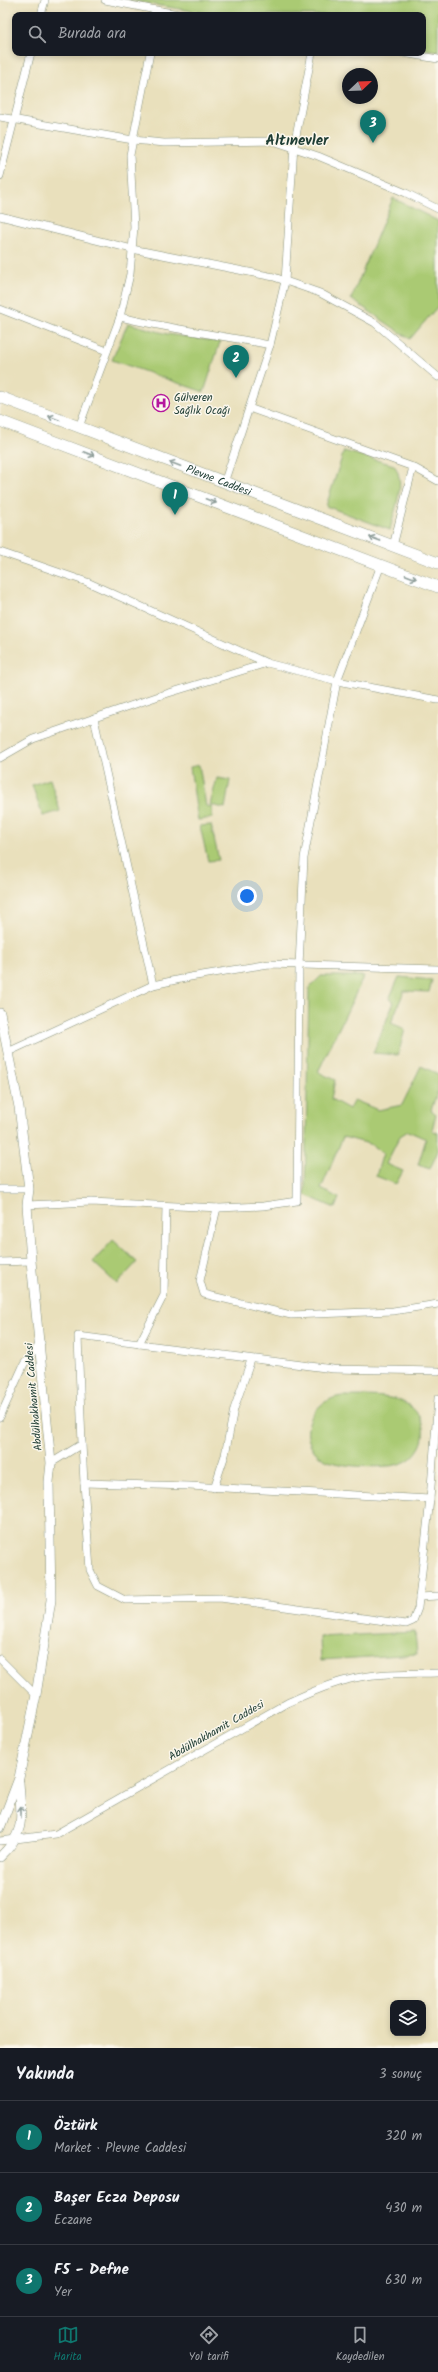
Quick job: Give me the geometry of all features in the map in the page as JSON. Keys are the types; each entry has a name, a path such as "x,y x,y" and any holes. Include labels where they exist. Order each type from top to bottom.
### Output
{"main road":[{"name":"Plevne Caddesi","path":"0,397 438,563"},
{"name":"Plevne Caddesi","path":"0,421 438,587"},
{"name":"Abdülhakhamit Caddesi","path":"0,1013 19,1107 28,1189 27,1205 31,1261 41,1342 51,1463 48,1482 51,1600 36,1695 19,1778 0,1828"},
{"name":"Abdülhakhamit Caddesi","path":"0,1857 12,1846 21,1826 19,1778"}],"street":[{"path":"42,12 45,0"},
{"path":"105,0 157,12"},
{"path":"0,176 13,119 30,56"},
{"path":"79,427 120,318 130,274 134,227 130,155 149,56"},
{"path":"224,483 270,345 285,281 294,146 311,56"},
{"path":"420,56 438,59"},
{"path":"0,116 133,140 164,143 273,141 294,146 406,193 438,209"},
{"path":"0,216 132,249 285,281 320,293 375,322 438,377"},
{"path":"0,309 107,351"},
{"path":"120,318 160,327 232,337 270,345"},
{"path":"249,408 413,467 438,481"},
{"path":"393,546 413,467"},
{"path":"0,552 87,582 267,664 337,681 438,700"},
{"path":"27,1205 91,1202 217,1208 263,1206 297,1201 299,966 304,858 337,681 380,565"},
{"path":"0,758 33,739 159,696 267,664"},
{"path":"94,718 153,985"},
{"path":"8,1052 153,985 269,964 438,969"},
{"path":"0,1189 28,1189"},
{"path":"139,1344 164,1295 166,1206"},
{"path":"217,1208 200,1281 204,1294 291,1315 393,1311 438,1304"},
{"path":"0,1262 31,1261"},
{"path":"438,1371 333,1369 250,1360 78,1336 82,1444 90,1570 98,1586 125,1600 220,1598 406,1624 412,1621 419,1597 430,1499 438,1398"},
{"path":"0,1417 24,1364 41,1342"},
{"path":"214,1488 225,1455 234,1409 250,1360"},
{"path":"51,1463 82,1444"},
{"path":"84,1483 430,1499"},
{"path":"419,1597 438,1596"},
{"path":"0,1658 36,1695"},
{"name":"Abdülhakhamit Caddesi","path":"0,1840 16,1840 56,1834 287,1703 323,1687 348,1679 371,1676 438,1672"}],"green space":[{"path":"125,0 438,0 438,51 426,49 426,12 198,12"},
{"path":"393,198 438,221 438,306 410,339 351,299"},
{"path":"128,323 167,334 220,342 204,392 112,360"},
{"path":"344,451 394,465 398,472 400,488 390,530 326,506"},
{"path":"199,765 206,806 212,807 212,818 198,820 190,767"},
{"path":"217,778 230,780 225,808 210,805"},
{"path":"50,779 60,811 43,816 32,785"},
{"path":"211,825 219,860 208,861 200,826"},
{"path":"321,976 364,976 318,1072 335,1080 331,1099 349,1109 354,1100 378,1110 402,1105 421,1066 438,1074 438,1090 431,1110 436,1114 432,1130 438,1133 438,1151 430,1169 418,1165 426,1139 408,1131 400,1136 386,1164 403,1171 396,1184 376,1176 383,1153 370,1144 343,1137 321,1189 339,1198 335,1208 305,1195 309,988"},
{"path":"399,977 432,980 429,992 404,991 391,1023 405,1029 398,1055 373,1053 394,1002 389,999"},
{"path":"113,1240 137,1262 117,1284 93,1262"},
{"path":"343,1396 376,1396 398,1400 416,1411 423,1428 423,1440 416,1453 405,1462 392,1466 372,1467 339,1464 324,1459 315,1451 309,1442 308,1432 310,1422 314,1412 322,1404 331,1399"},
{"path":"415,1632 417,1654 321,1660 320,1637"}],"place":[{"name":"F5 - Defne","path":"373,143"},
{"name":"Başer Ecza Deposu","path":"236,378"},
{"name":"Gülveren Sağlık Ocağı","path":"161,403"},
{"name":"Öztürk","path":"175,515"}],"district":[{"name":"Altınevler","path":"297,140"}]}
